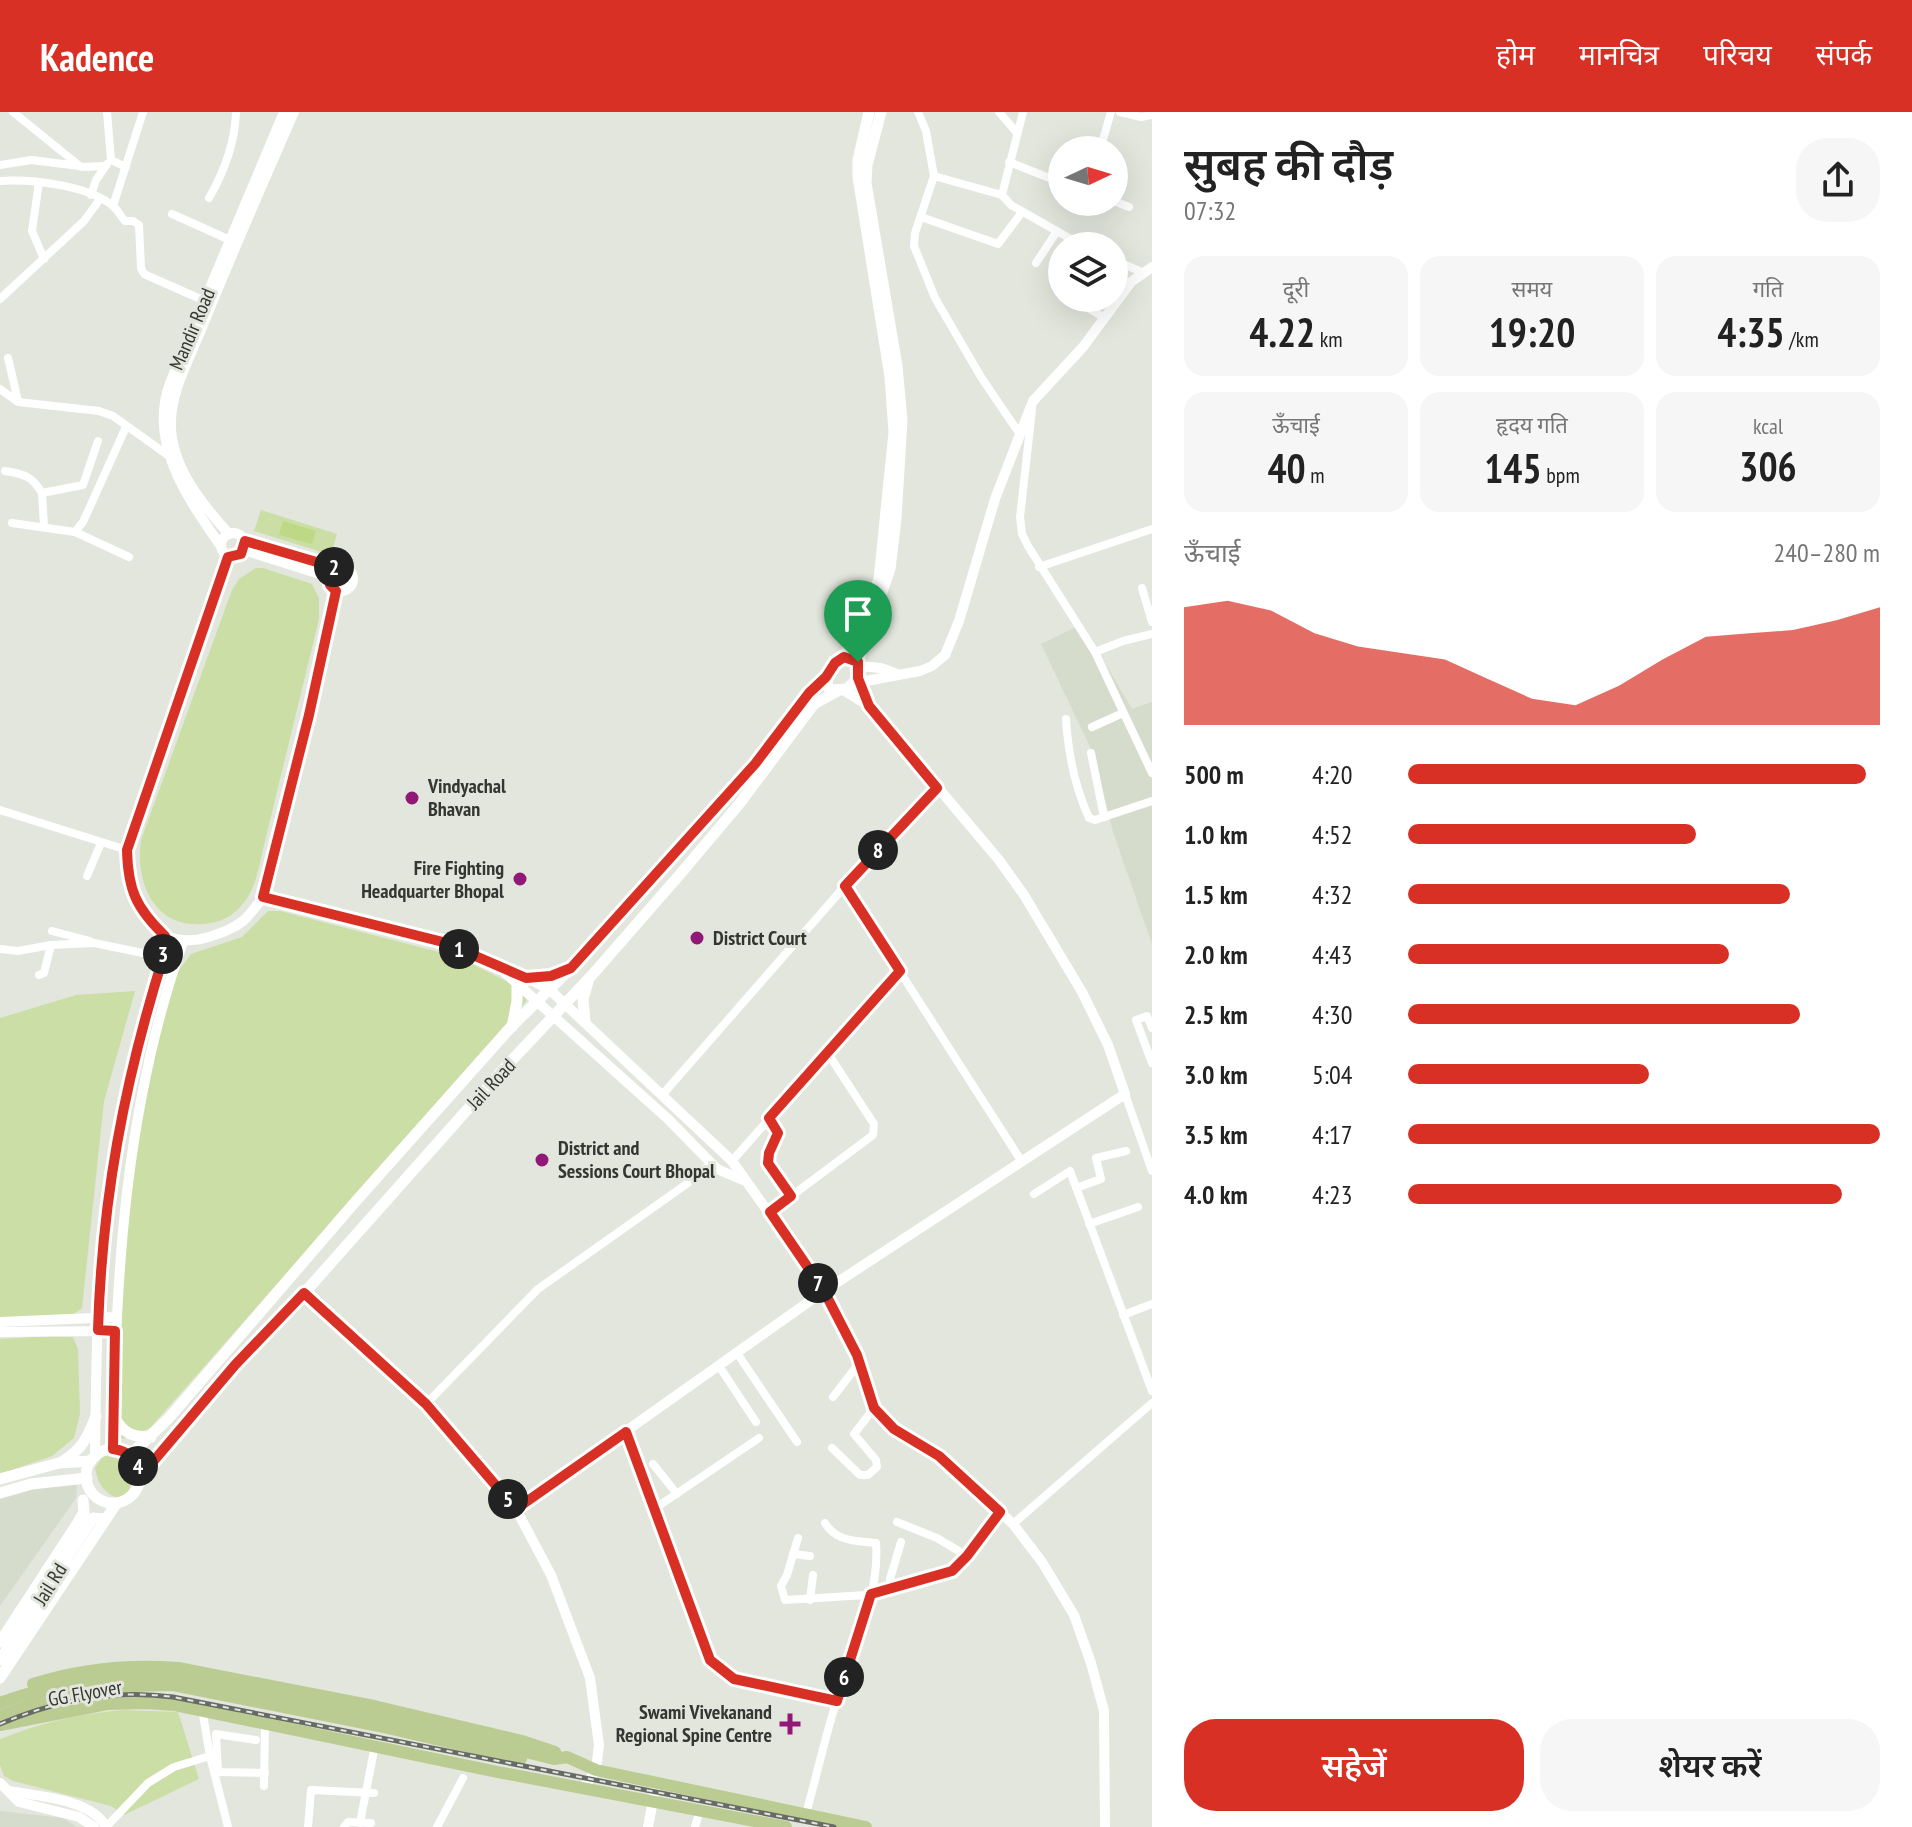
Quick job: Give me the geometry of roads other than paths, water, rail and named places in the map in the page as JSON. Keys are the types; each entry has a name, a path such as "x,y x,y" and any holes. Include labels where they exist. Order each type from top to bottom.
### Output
{"main road":[{"name":"Jail Road","path":"130,1455 151,1437 511,1027 571,968 755,764 804,699 844,657 867,613 881,570 894,432 890,377 857,167 869,112"},
{"path":"858,674 890,569 902,420 897,366 866,183 867,165 881,112"},
{"path":"844,657 858,674"},
{"name":"Jail Road","path":"140,1477 235,1365 589,978 714,835 814,704 840,690 858,674"},
{"path":"826,677 828,687 840,690"},
{"path":"511,1027 522,980 551,976 571,968"},
{"path":"585,1022 583,999 589,978"},
{"path":"59,1463 82,1446 96,1416"},
{"path":"114,1417 125,1433 135,1437 151,1437"},
{"path":"0,1479 59,1463 93,1459 113,1449 130,1455 137,1462 140,1477 134,1494 116,1504 90,1503 31,1484 0,1493"},
{"path":"0,1678 90,1503 93,1459"},
{"path":"0,1628 90,1503 100,1500 116,1504"},
{"name":"Jail Rd","path":"0,1642 90,1503"},
{"name":"Jail Rd","path":"0,1660 90,1503"},
{"path":"0,1696 52,1678 95,1670 149,1665 178,1668 295,1689 417,1716 522,1741 596,1770 866,1827"},
{"name":"GG Flyover","path":"0,1703 89,1679 169,1680"},
{"path":"169,1680 219,1683 371,1714 554,1759 567,1757"},
{"path":"169,1680 552,1767 565,1784"},
{"name":"GG Flyover","path":"0,1716 25,1705 81,1690 169,1680"},
{"path":"0,1725 25,1722 73,1709 122,1703 202,1709 653,1800 749,1823 786,1827"}],"street":[{"path":"13,112 81,167"},
{"path":"0,299 84,221 96,197 96,180 108,163 107,112"},
{"path":"113,206 143,112"},
{"path":"209,198 220,177 233,138 236,112"},
{"name":"Mandir Road","path":"229,534 190,484 174,444 171,409 284,112"},
{"name":"Mandir Road","path":"220,545 188,497 169,456 164,432 165,398 230,240 294,112"},
{"path":"918,112 926,131 934,176 915,233 914,246 935,298 981,377 1019,433"},
{"path":"999,112 1017,133"},
{"path":"1002,195 1023,112"},
{"path":"1104,136 1111,112"},
{"path":"1120,112 1141,117 1152,115"},
{"path":"0,165 31,160 81,167 108,163 126,167"},
{"path":"1009,162 1048,177"},
{"path":"934,176 1002,195 1022,212 1057,231 1036,263"},
{"path":"0,181 39,182 96,197 113,206 125,221 139,225 144,274 205,301"},
{"path":"39,182 32,231 44,259"},
{"path":"921,217 998,244 1022,212"},
{"path":"172,214 230,240"},
{"path":"1128,264 1148,270"},
{"path":"1148,270 1131,282 1083,347 1033,401 995,499 959,621 945,655 920,671 897,674 881,668 858,674 869,706 999,860 1060,953 1108,1045 1152,1171"},
{"path":"1095,312 1105,318"},
{"path":"8,358 18,402"},
{"path":"0,389 18,402 99,411 113,416 169,456"},
{"path":"1033,401 1020,517 1022,534 1039,567 1095,652 1152,773"},
{"path":"75,532 83,522 126,427"},
{"path":"42,493 83,485 98,441"},
{"path":"5,471 33,478 42,493 44,526"},
{"path":"12,523 75,532 129,557"},
{"path":"1039,567 1152,529"},
{"path":"228,557 220,545 229,534 238,534 244,546 329,577"},
{"path":"228,557 237,557 244,546"},
{"path":"244,546 346,568 353,578 348,590 336,591 330,585 329,577 337,568"},
{"path":"228,557 127,850 128,878 135,899 146,917 165,936 183,942 223,933 244,920 263,897 309,715 336,591"},
{"path":"1142,588 1152,622"},
{"path":"1095,652 1152,634"},
{"path":"840,690 869,706"},
{"path":"1092,727 1123,713"},
{"path":"1066,719 1072,764 1091,820 1152,801"},
{"path":"1091,753 1104,817"},
{"path":"663,1094 845,886 937,788"},
{"path":"0,810 127,850"},
{"path":"87,876 101,843"},
{"path":"845,886 1022,1162"},
{"path":"263,897 443,942 550,990 732,1161 824,1291 860,1362 874,1408 894,1429 939,1456 1013,1524 1042,1562 1074,1615 1104,1711 1105,1827"},
{"path":"52,931 177,960"},
{"path":"93,1459 98,1330 111,1170 123,1101 163,958 165,936"},
{"path":"113,1449 115,1331 123,1217 132,1150 143,1086 183,942"},
{"path":"0,949 18,951 51,945 94,943"},
{"path":"39,975 44,973 51,945"},
{"path":"732,1161 900,971"},
{"path":"522,980 538,1003 668,1119 711,1163 723,1173 747,1181"},
{"path":"1152,1028 1147,1016 1136,1020 1152,1063"},
{"path":"770,1212 873,1135 875,1130 827,1052"},
{"path":"516,1509 824,1291 1125,1094"},
{"path":"769,1118 778,1133 768,1163 791,1196"},
{"path":"1076,1188 1101,1179 1096,1158 1126,1151"},
{"path":"426,1404 538,1289 688,1183 711,1163"},
{"path":"1034,1194 1070,1171 1152,1391"},
{"path":"1089,1224 1138,1207"},
{"path":"304,1293 426,1404 516,1509 551,1575 590,1678 599,1745 596,1770 584,1787"},
{"path":"1123,1315 1152,1304"},
{"path":"0,1322 116,1317"},
{"path":"0,1332 115,1331"},
{"path":"737,1353 797,1442"},
{"path":"833,1397 860,1362"},
{"path":"719,1366 756,1422"},
{"path":"1013,1524 1152,1403"},
{"path":"832,1448 860,1475 868,1475 877,1467 876,1460 854,1434 874,1408"},
{"path":"626,1432 710,1660 734,1679 837,1701"},
{"path":"654,1509 759,1438"},
{"path":"653,1464 677,1494"},
{"path":"798,1538 781,1586 785,1600 871,1594 952,1571 1000,1512"},
{"path":"897,1522 937,1538 967,1556"},
{"path":"806,1814 871,1594 876,1543 855,1543 832,1533 825,1523"},
{"path":"890,1589 901,1542"},
{"path":"793,1554 810,1556"},
{"path":"810,1600 813,1575"},
{"path":"202,1709 228,1827"},
{"path":"264,1786 265,1722"},
{"path":"256,1740 216,1734 218,1772 265,1773"},
{"path":"360,1823 369,1792 375,1745"},
{"path":"9,1791 74,1804 96,1814 106,1827 148,1783 174,1767 210,1756"},
{"path":"437,1827 463,1778"},
{"path":"0,1783 19,1802 79,1817 94,1827"},
{"path":"648,1827 656,1784"},
{"path":"308,1827 311,1790 369,1792"},
{"path":"695,1827 700,1810"},
{"path":"344,1827 348,1822 371,1823"}],"railway":[{"path":"0,1724 85,1698 129,1694 173,1697 834,1827"}],"place":[{"name":"Vindyachal Bhavan","path":"412,798"},
{"name":"Fire Fighting Headquarter Bhopal","path":"520,879"},
{"name":"District Court","path":"697,938"},
{"name":"District and Sessions Court Bhopal","path":"542,1160"},
{"name":"Swami Vivekanand Regional Spine Centre","path":"790,1724"}]}
